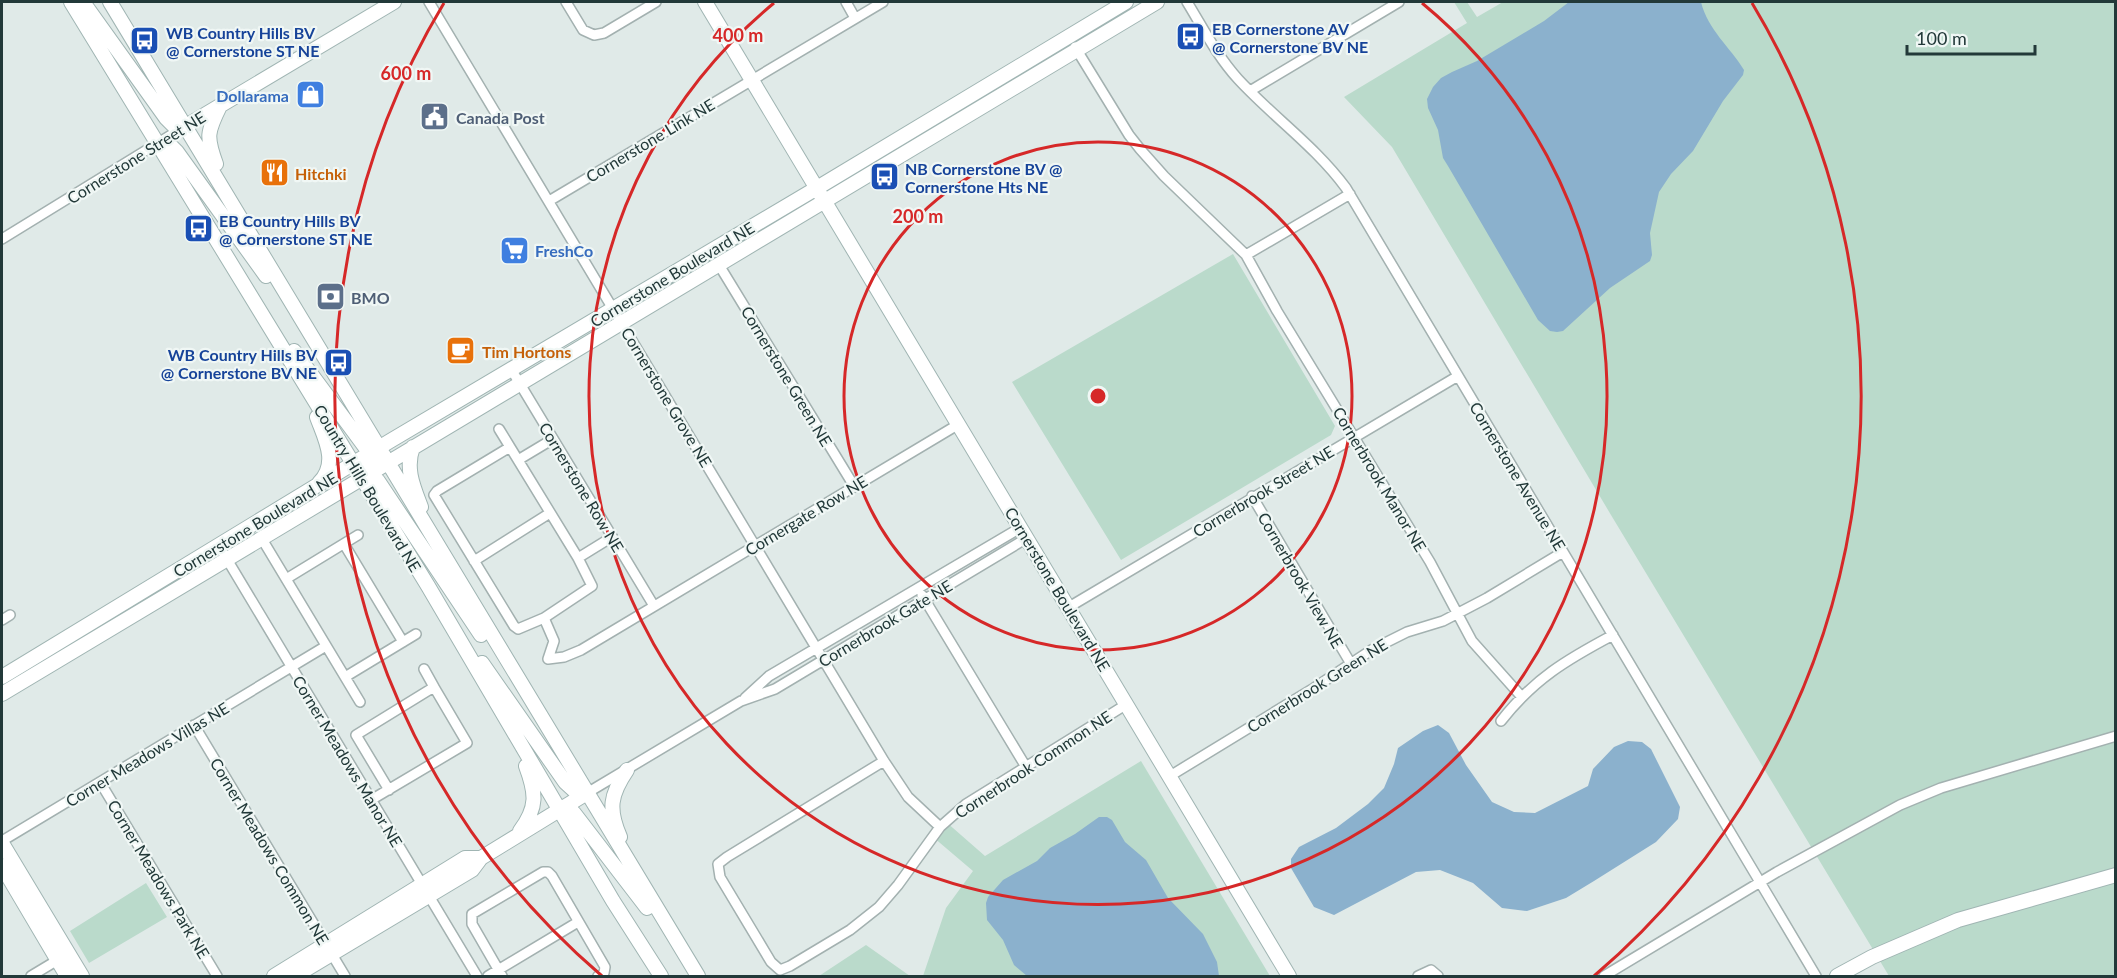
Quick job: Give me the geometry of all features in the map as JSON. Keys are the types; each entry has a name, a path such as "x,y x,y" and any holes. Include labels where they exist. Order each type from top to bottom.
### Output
{"street":[{"name":"Country Hills Boulevard NE","path":"71,2 305,384 352,465 365,475 559,810 661,976"},
{"path":"83,2 166,118 176,128 186,126"},
{"name":"Country Hills Boulevard NE","path":"110,2 303,322 374,451"},
{"name":"Cornerstone Street NE","path":"2,239 220,105 394,2"},
{"name":"Cornerstone Grove NE","path":"429,2 884,761 908,797 940,827"},
{"path":"566,2 584,30 594,35 604,33 656,2"},
{"path":"705,2 825,202"},
{"path":"846,2 855,18"},
{"name":"Cornerstone Link NE","path":"549,201 883,2"},
{"name":"Cornerstone Boulevard NE","path":"2,677 374,451 1126,2"},
{"name":"Cornerstone Boulevard NE","path":"2,694 1156,2"},
{"name":"Cornerstone Avenue NE","path":"1187,2 1213,45 1237,78 1330,167 1350,194 1816,976"},
{"path":"1250,91 1399,2"},
{"name":"Cornerbrook Manor NE","path":"1069,36 1128,135 1164,176 1246,255 1277,311 1430,562 1472,641 1521,696"},
{"path":"220,105 212,122 208,140 235,207"},
{"path":"158,145 172,147 177,152 281,297 303,322"},
{"path":"1246,255 1350,194"},
{"name":"Cornerstone Boulevard NE","path":"825,202 1289,976"},
{"name":"Cornerstone Green NE","path":"719,265 854,486"},
{"path":"241,280 374,451 379,462 387,462"},
{"name":"Cornerstone Row NE","path":"511,369 654,606"},
{"name":"Cornerbrook Street NE","path":"1068,607 1458,376"},
{"path":"305,384 326,442 330,460 323,478 312,489"},
{"name":"Cornergate Row NE","path":"544,618 554,641 548,659 564,657 582,650 959,424"},
{"path":"499,429 578,558 592,586 544,618 518,629 514,626 435,495 437,490 510,447"},
{"path":"518,460 553,438"},
{"path":"413,447 409,458 410,474 433,540"},
{"name":"Country Hills Boulevard NE","path":"387,462 698,976"},
{"path":"365,475 494,655 533,705"},
{"name":"Cornerbrook View NE","path":"1252,496 1351,664"},
{"path":"474,561 550,513"},
{"name":"Cornerbrook Gate NE","path":"587,794 741,701 774,689 918,588 1024,533"},
{"name":"Cornerbrook Gate NE","path":"821,654 925,599 1024,533"},
{"path":"286,579 358,535"},
{"path":"578,558 612,537"},
{"path":"262,539 360,702"},
{"path":"344,544 403,642"},
{"name":"Corner Meadows Manor NE","path":"219,546 477,976"},
{"name":"Cornerbrook Green NE","path":"1170,776 1391,639 1443,621 1487,598 1563,552"},
{"path":"428,586 565,782 577,794 587,794"},
{"path":"918,588 1026,767"},
{"path":"345,677 416,634"},
{"path":"1501,721 1521,696 1552,670 1613,635"},
{"name":"Corner Meadows Villas NE","path":"2,842 326,646"},
{"path":"371,800 467,743 424,669"},
{"path":"389,790 356,735 434,687"},
{"name":"Cornerbrook Common NE","path":"884,761 727,856 718,864 720,877 775,967 780,970 850,930 869,916 898,885 940,827 973,799 1127,704"},
{"name":"Corner Meadows Common NE","path":"194,725 345,976"},
{"path":"515,735 531,780 534,803 527,821 516,837"},
{"path":"1604,976 1760,882 1900,805 1931,792 2115,736"},
{"path":"627,770 612,795 612,809 615,825 639,880"},
{"name":"Corner Meadows Park NE","path":"100,782 217,976"},
{"path":"295,976 329,950 425,891 465,858 481,858 587,794"},
{"path":"559,810 574,813 662,927 678,944"},
{"path":"2,842 63,957 67,976"},
{"path":"2,866 63,957 82,976"},
{"path":"500,973 472,924 471,918 475,912 540,873 548,872 605,966 604,973 598,976"},
{"path":"1837,976 1889,949 1958,920 2115,875"},
{"path":"488,976 500,973 578,922"},
{"path":"274,976 329,950"},
{"path":"31,976 63,957"},
{"path":"1419,976 1431,970 1438,976"}],"green space":[{"path":"1454,2 1467,2 1477,17 1503,2 2115,2 2115,976 1889,976 1392,147 1344,97 1467,23"},
{"path":"1233,254 1335,426 1331,435 1121,560 1012,382"},
{"path":"1141,761 1270,976 923,976 946,908 973,871 933,837 945,821 985,856"},
{"path":"146,883 167,917 89,963 70,931"},
{"path":"866,945 910,976 819,976"}],"water":[{"path":"1569,2 1701,2 1714,30 1744,70 1743,75 1723,101 1693,151 1671,174 1659,192 1650,233 1652,255 1650,261 1610,288 1563,331 1557,332 1550,331 1538,320 1443,158 1438,130 1428,108 1427,99 1441,78 1477,61 1544,21"},
{"path":"1438,725 1449,733 1466,765 1492,802 1514,812 1535,813 1588,786 1593,769 1614,747 1628,741 1642,742 1651,749 1680,807 1678,819 1656,842 1594,881 1566,898 1527,911 1502,908 1473,883 1440,870 1416,872 1334,915 1314,907 1291,868 1291,859 1299,847 1336,828 1368,804 1384,788 1398,748 1423,731"},
{"path":"1099,817 1112,820 1125,842 1146,860 1168,898 1203,934 1217,962 1219,976 1027,976 1014,965 1003,940 987,920 988,897 1003,880 1037,861 1050,848"}],"place":[{"name":"EB Cornerstone AV @ Cornerstone BV NE","path":"1191,37"},
{"name":"WB Country Hills BV @ Cornerstone ST NE","path":"145,41"},
{"name":"Dollarama","path":"310,95"},
{"name":"Canada Post","path":"435,117"},
{"name":"Hitchki","path":"274,173"},
{"name":"NB Cornerstone BV @ Cornerstone Hts NE","path":"884,177"},
{"name":"EB Country Hills BV @ Cornerstone ST NE","path":"198,229"},
{"name":"FreshCo","path":"514,250"},
{"name":"BMO","path":"330,297"},
{"name":"Tim Hortons","path":"461,351"},
{"name":"WB Country Hills BV @ Cornerstone BV NE","path":"338,363"}]}
